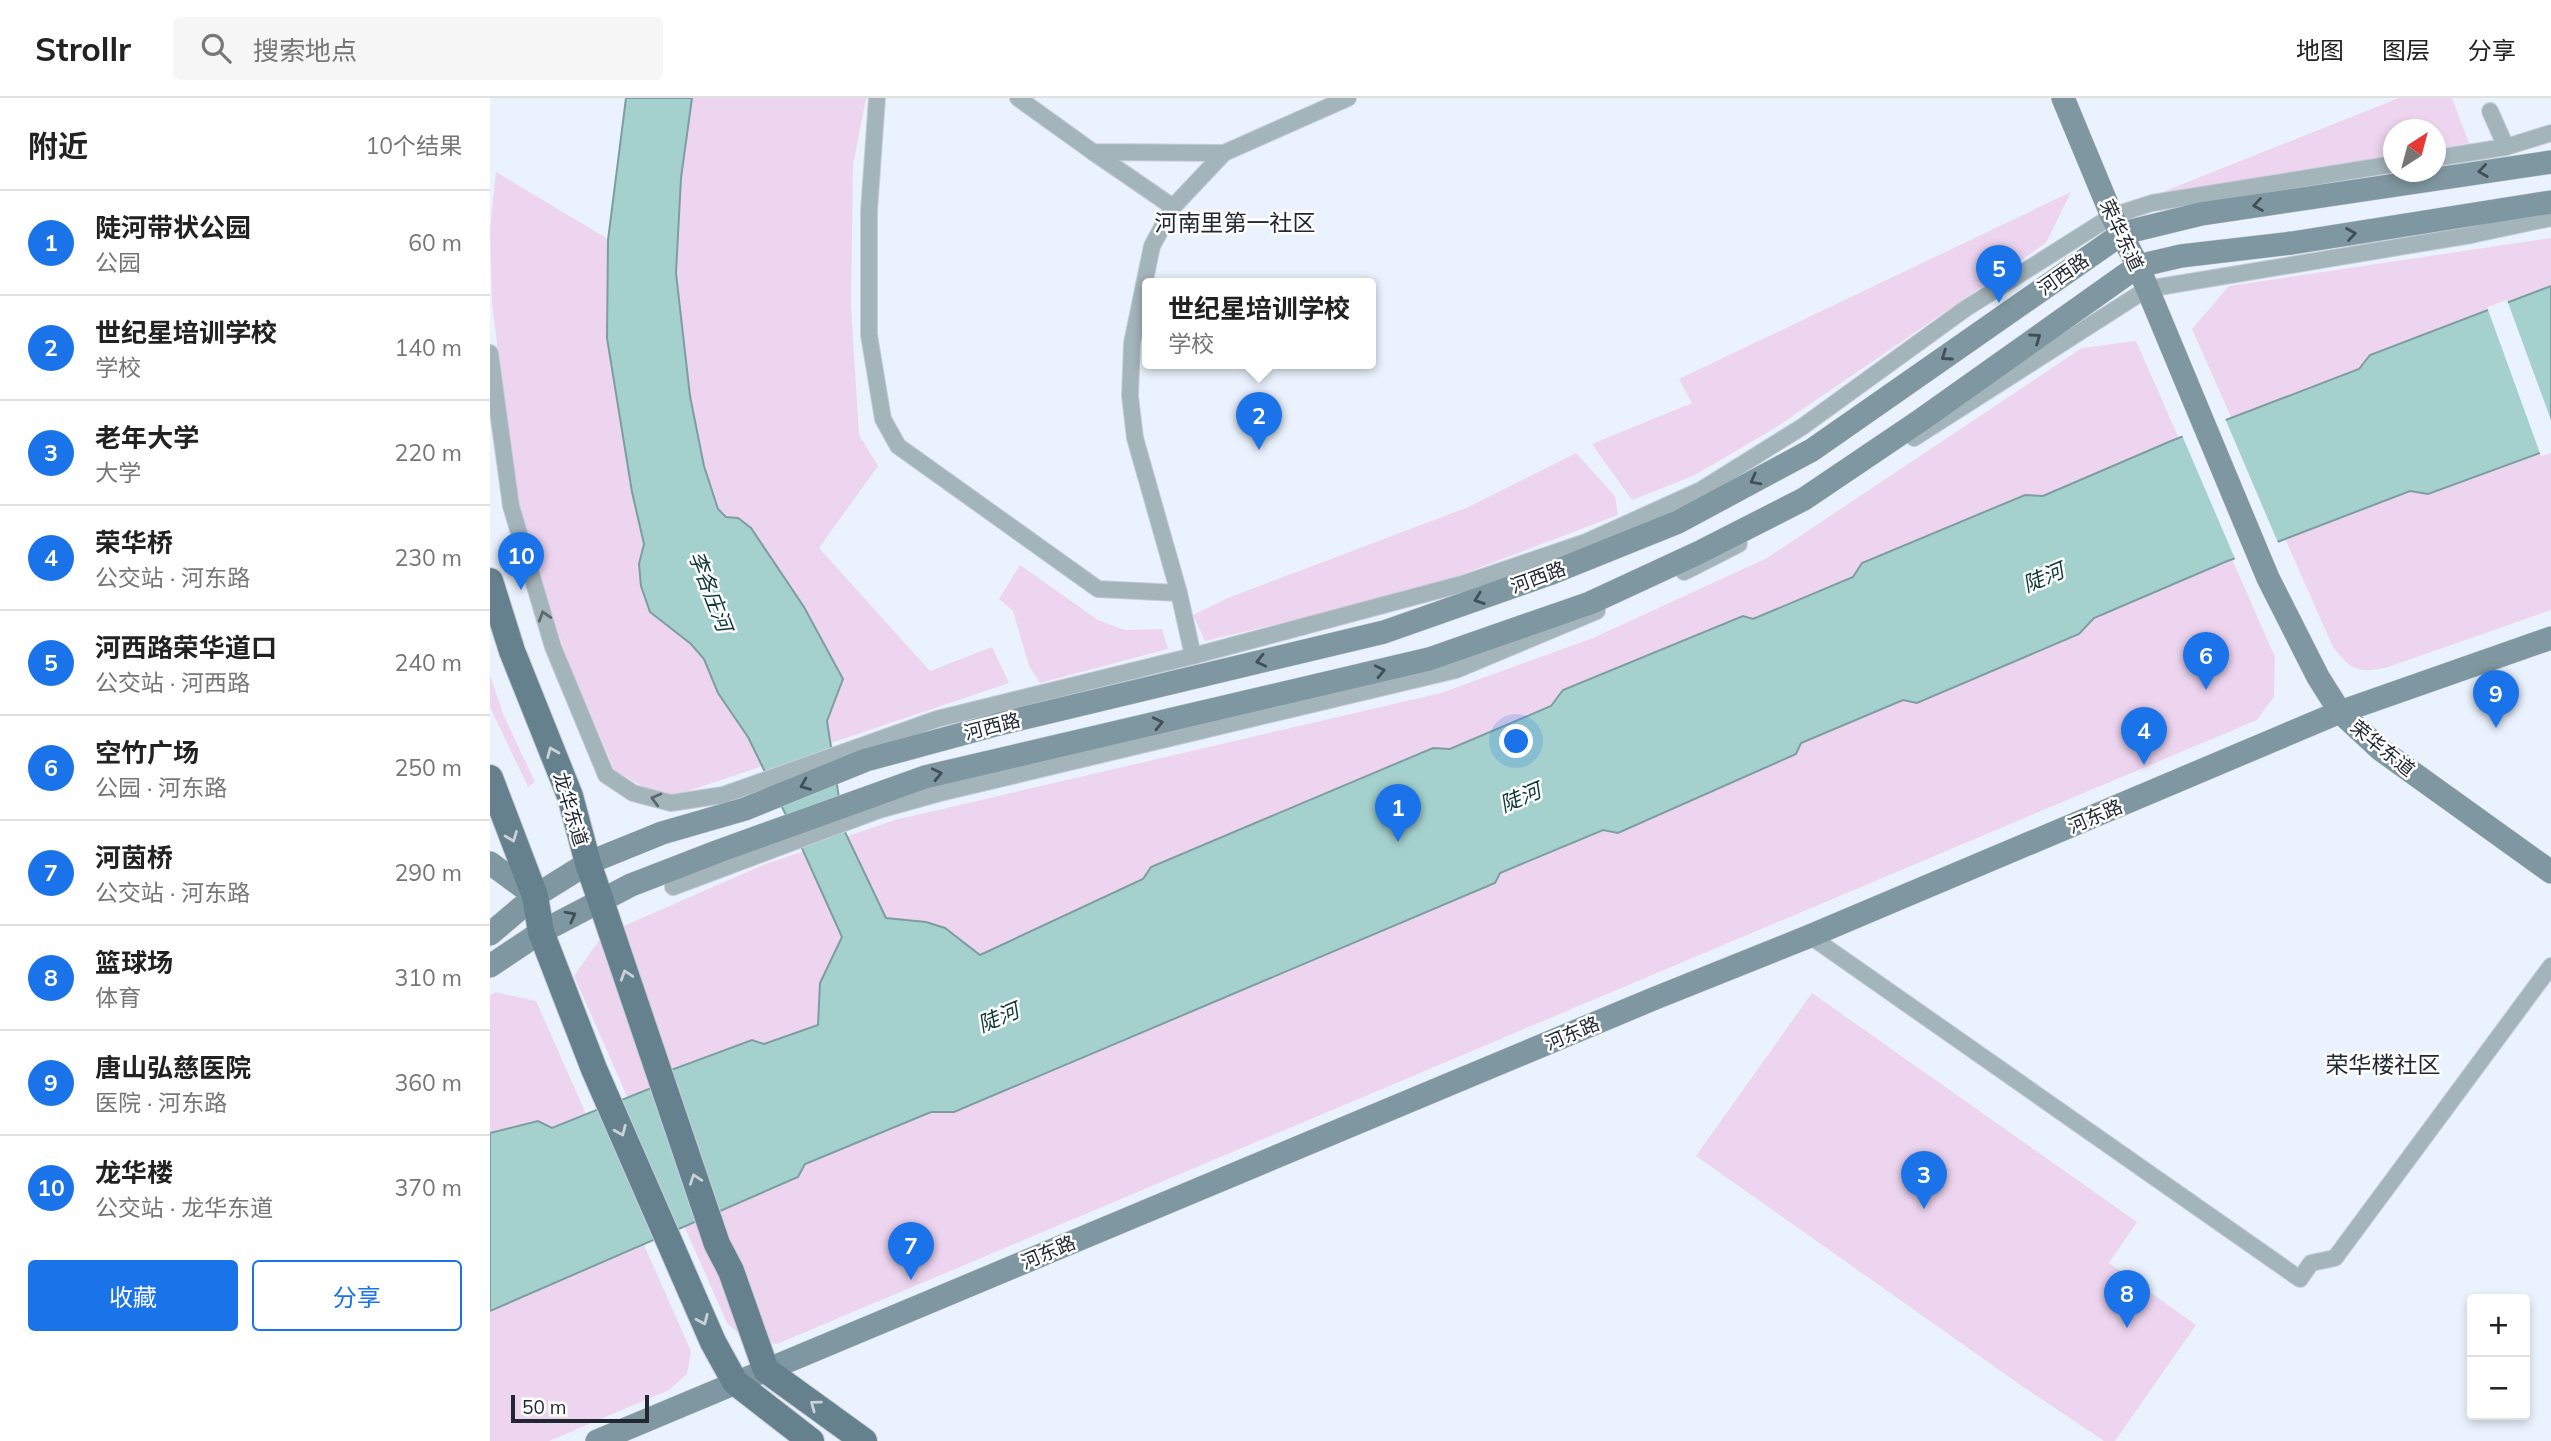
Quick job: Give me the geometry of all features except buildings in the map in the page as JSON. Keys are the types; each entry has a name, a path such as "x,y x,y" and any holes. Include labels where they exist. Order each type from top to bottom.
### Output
{"main road":[{"name":"荣华东道","path":"2063,98 2138,266 2268,578 2318,677 2340,712 2381,750 2551,872"},
{"name":"河西路","path":"490,934 535,896 588,863 662,833 745,809 858,755 1384,632 1549,574 1678,522 1812,450 2118,225 2551,162"},
{"name":"河西路","path":"490,966 541,932 631,885 764,843 875,802 925,777 1429,659 1590,603 1698,553 1804,499 2138,266 2181,256 2292,243 2551,202"},
{"name":"龙华东道","path":"490,580 512,651 570,796 588,863 717,1244 731,1271 766,1370"},
{"name":"河东路","path":"597,1441 1810,936 2340,712 2551,638"},
{"path":"490,778 535,896 541,932 594,1069 713,1342 735,1382 811,1441"},
{"path":"490,863 535,896"},
{"path":"766,1370 864,1441"}],"street":[{"path":"877,98 869,211 869,335 883,419 898,446 1098,589 1179,593"},
{"path":"1018,98 1173,207"},
{"path":"1145,278 1152,246 1173,207 1224,153 1349,98"},
{"path":"2490,111 2506,147"},
{"path":"2446,156 2506,147 2551,134"},
{"path":"1093,152 1224,153"},
{"path":"490,353 511,506 553,647 606,775 633,793 671,803 723,795 858,755 937,719 1193,656 1462,584 1586,542 1702,490 1802,427 1965,309 2118,225 2152,203 2383,166"},
{"path":"875,802 940,793 1457,670 1687,570 1808,506 2147,289 2471,235 2551,218"},
{"path":"1142,294 1132,343 1130,396 1135,438 1179,593 1193,656"},
{"path":"673,887 764,843"},
{"path":"1810,936 2300,1279 2311,1263 2336,1258 2551,966"}],"shaded area":[{"path":"626,98 866,98 853,165 851,306 859,435 878,466 819,548 930,671 992,647 1009,683 665,799 615,771 575,678 536,574 514,487 492,302 490,230 496,172 608,239"},
{"path":"2399,98 2452,98 2469,143 2446,147 2446,119 2383,119 2383,158 2167,197 2165,191"},
{"path":"2071,192 2046,243 1775,428 1695,475 1632,500 1592,444 1692,403 1679,379"},
{"path":"2551,238 2551,610 2388,667 2356,669 2333,647 2192,329 2229,286"},
{"path":"2136,341 2275,657 2274,697 2257,720 777,1344 746,1340 727,1323 574,976 603,935 763,865 895,820 1441,693 1593,638 1767,558 2082,348"},
{"path":"1576,453 1615,496 1618,515 1455,577 1325,613 1205,641 1193,615 1228,598 1466,508"},
{"path":"1020,565 1098,620 1125,630 1162,629 1168,649 1040,683 1029,666 1013,611 999,599"},
{"path":"490,675 503,714 535,782 528,787 490,707"},
{"path":"495,992 536,1001 691,1351 687,1374 669,1390 549,1441 490,1441 490,996"},
{"path":"1812,993 2137,1222 2109,1263 2196,1325 2115,1441 2104,1441 2022,1386 1696,1156"}],"water":[{"path":"626,98 692,98 681,178 676,273 690,396 704,466 718,509 726,517 738,518 751,528 804,607 843,679 827,721 844,830 886,918 926,922 945,928 980,955 1143,879 1151,867 1433,748 1450,749 1551,706 1563,690 1743,616 1753,619 1853,577 1862,563 2025,495 2043,496 2171,441 2359,369 2370,355 2551,286 2551,449 2428,494 2410,491 2225,562 2094,618 2079,634 1917,703 1903,700 1801,743 1796,754 1618,833 1603,830 1500,873 1495,883 954,1112 931,1112 805,1164 798,1177 490,1311 490,1133 538,1121 552,1128 654,1087 663,1073 752,1040 764,1044 818,1025 820,983 842,937 748,737 718,693 704,659 691,644 650,612 641,586 639,564 644,544 632,492 607,338 608,240"}],"pier":[{"path":"2507,300 2551,420 2551,453 2541,456 2487,307"},
{"path":"2224,416 2279,545 2236,561 2181,433"}],"place":[{"name":"河西路荣华道口","path":"1999,303"},
{"name":"世纪星培训学校","path":"1259,450"},
{"name":"龙华楼","path":"521,590"},
{"name":"空竹广场","path":"2206,690"},
{"name":"唐山弘慈医院","path":"2496,728"},
{"name":"荣华桥","path":"2144,765"},
{"name":"陡河带状公园","path":"1398,842"},
{"name":"老年大学","path":"1924,1209"},
{"name":"河茵桥","path":"911,1280"},
{"name":"篮球场","path":"2127,1328"}],"district":[{"name":"河南里第一社区","path":"1235,222"},
{"name":"荣华楼社区","path":"2383,1064"}],"water label":[{"name":"陡河","path":"2043,577"},
{"name":"李各庄河","path":"711,591"},
{"name":"陡河","path":"1520,797"},
{"name":"陡河","path":"998,1017"}]}
